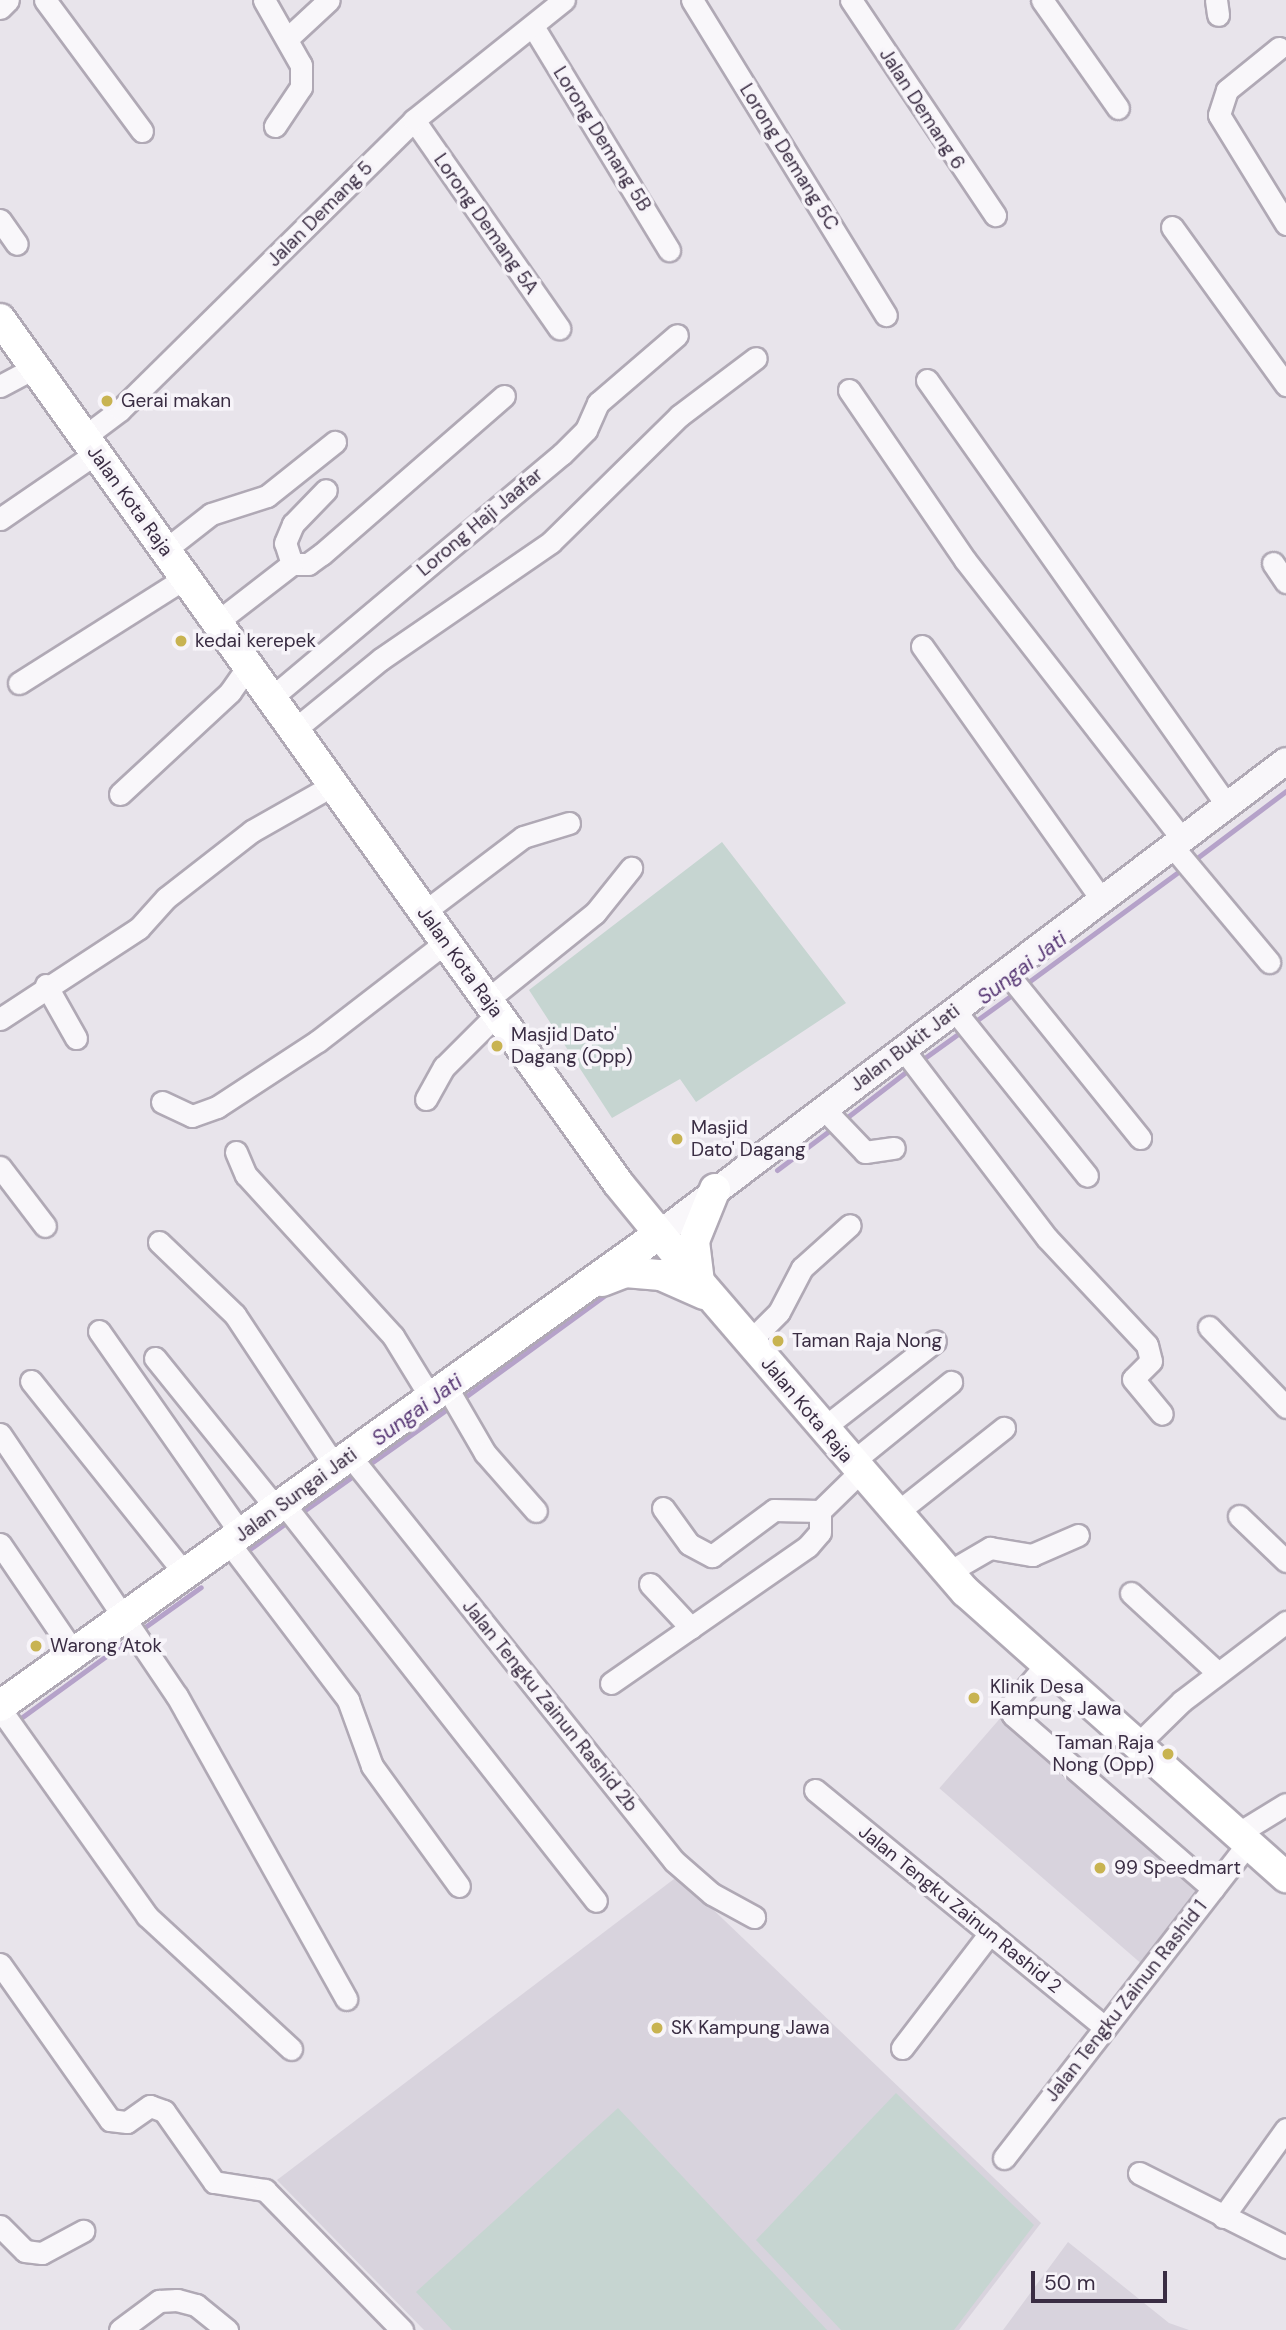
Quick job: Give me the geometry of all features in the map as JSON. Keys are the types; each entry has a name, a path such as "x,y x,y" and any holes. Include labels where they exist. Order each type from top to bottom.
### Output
{"main road":[{"name":"Jalan Kota Raja","path":"0,319 618,1183 659,1234 855,1468 947,1573 1044,1667 1286,1877"},
{"path":"581,1290 626,1230 618,1183"},
{"path":"581,1290 625,1272 662,1276 705,1289 694,1241 715,1189"},
{"name":"Jalan Sungai Jati","path":"5,1715 74,1653 132,1628 185,1574 235,1538 286,1512 447,1398 581,1290 659,1234"}],"street":[{"path":"0,8 8,0"},
{"path":"45,0 142,131"},
{"path":"264,0 289,37 302,65 301,87 275,126"},
{"path":"289,37 329,0"},
{"name":"Jalan Demang 5","path":"0,519 90,445 120,410 414,120 534,28 564,0"},
{"name":"Lorong Demang 5C","path":"692,0 886,315"},
{"name":"Jalan Demang 6","path":"851,0 995,215"},
{"path":"1042,0 1118,108"},
{"name":"Lorong Demang 5B","path":"534,28 669,250"},
{"path":"1279,48 1227,90 1219,115 1286,224"},
{"name":"Lorong Demang 5A","path":"414,120 559,328"},
{"path":"0,220 17,244"},
{"path":"1172,227 1286,385"},
{"name":"Lorong Haji Jaafar","path":"271,698 562,454 586,430 598,403 677,335"},
{"path":"294,730 381,659 551,542 680,416 756,358"},
{"path":"0,386 35,368"},
{"path":"927,380 1226,804"},
{"path":"849,390 965,560 1183,854 1269,962"},
{"path":"217,622 292,564 309,564 322,554 504,396"},
{"path":"165,550 211,514 267,496 335,442"},
{"path":"292,564 285,543 293,524 326,490"},
{"path":"1273,564 1286,582"},
{"path":"19,683 185,578"},
{"path":"922,646 1102,900"},
{"path":"120,794 229,692 248,666"},
{"name":"Jalan Bukit Jati","path":"659,1234 715,1189 832,1122 1014,983 1102,900 1183,854 1226,804 1283,768"},
{"path":"0,1019 46,985 139,928 166,898 252,831 333,785"},
{"path":"424,912 523,837 569,822"},
{"path":"426,1099 444,1067 492,1007 595,913 631,868"},
{"path":"162,1102 192,1116 217,1107 327,1035 446,942"},
{"path":"1014,983 1140,1138"},
{"path":"46,985 76,1038"},
{"path":"964,1021 1087,1175"},
{"path":"909,1061 1046,1238 1147,1345 1151,1361 1133,1379 1162,1414"},
{"path":"832,1122 865,1152 894,1148"},
{"path":"236,1152 246,1175 394,1336 447,1398 485,1453 536,1511"},
{"path":"0,1167 45,1226"},
{"path":"749,1342 779,1312 802,1268 850,1225"},
{"name":"Jalan Tengku Zainun Rashid 2b","path":"159,1242 235,1315 352,1465 674,1861 712,1894 754,1917"},
{"path":"1209,1327 1286,1408"},
{"path":"99,1331 235,1538 348,1700 372,1766 459,1886"},
{"path":"822,1429 935,1340"},
{"path":"155,1358 286,1512 596,1901"},
{"path":"31,1381 185,1574"},
{"path":"611,1683 808,1546 820,1532 820,1511 855,1468 951,1382"},
{"path":"895,1514 1004,1428"},
{"path":"0,1434 132,1628 239,1800 346,1999"},
{"path":"663,1508 690,1544 712,1556 774,1510 820,1511"},
{"path":"1239,1516 1286,1561"},
{"path":"947,1573 990,1548 1032,1556 1078,1535"},
{"path":"0,1544 74,1653"},
{"path":"650,1584 691,1628"},
{"path":"1131,1593 1218,1673"},
{"path":"1136,1746 1218,1673 1286,1622"},
{"path":"1044,1667 1009,1708 1213,1889"},
{"path":"5,1715 147,1916 292,2049"},
{"name":"Jalan Tengku Zainun Rashid 2","path":"815,1790 1105,2027"},
{"path":"1242,1839 1286,1804"},
{"name":"Jalan Tengku Zainun Rashid 1","path":"1003,2158 1213,1889 1242,1839"},
{"path":"902,2048 990,1933"},
{"path":"0,1964 110,2120 127,2122 150,2106 164,2111 214,2182 265,2190 402,2330"},
{"path":"1223,2217 1286,2129"},
{"path":"1139,2173 1286,2246"},
{"path":"0,2225 25,2251 42,2253 83,2231"},
{"path":"120,2330 159,2301 177,2300 196,2305 227,2330"}],"shaded area":[{"path":"722,842 846,1003 696,1102 680,1079 612,1118 529,990"},
{"path":"1003,1715 1205,1890 1141,1963 939,1788"},
{"name":"SK Kampung Jawa","path":"678,1876 1041,2223 959,2330 424,2330 277,2180"},
{"path":"896,2093 1034,2225 954,2330 841,2330 756,2240"},
{"path":"618,2108 827,2330 452,2330 416,2292"},
{"path":"1068,2242 1169,2323 1189,2330 1003,2330"}],"waterway":[{"name":"Sungai Jati","path":"1193,861 1286,791"},
{"name":"Sungai Jati","path":"1023,986 1185,867"},
{"name":"Sungai Jati","path":"973,1023 1016,992"},
{"name":"Sungai Jati","path":"919,1062 965,1029"},
{"name":"Sungai Jati","path":"841,1122 911,1068"},
{"name":"Sungai Jati","path":"777,1170 833,1128"},
{"name":"Sungai Jati","path":"461,1400 605,1295"},
{"name":"Sungai Jati","path":"364,1468 453,1405"},
{"name":"Sungai Jati","path":"298,1515 356,1474"},
{"name":"Sungai Jati","path":"247,1551 290,1520"},
{"name":"Sungai Jati","path":"138,1632 201,1587"},
{"name":"Sungai Jati","path":"14,1723 131,1638"}],"place":[{"name":"Gerai makan","path":"107,401"},
{"name":"kedai kerepek","path":"181,641"},
{"name":"Masjid Dato' Dagang (Opp)","path":"497,1046"},
{"name":"Masjid Dato' Dagang","path":"677,1139"},
{"name":"Taman Raja Nong","path":"778,1341"},
{"name":"Warong Atok","path":"36,1646"},
{"name":"Klinik Desa Kampung Jawa","path":"974,1698"},
{"name":"Taman Raja Nong (Opp)","path":"1168,1754"},
{"name":"99 Speedmart","path":"1100,1868"},
{"name":"SK Kampung Jawa","path":"657,2028"}]}
